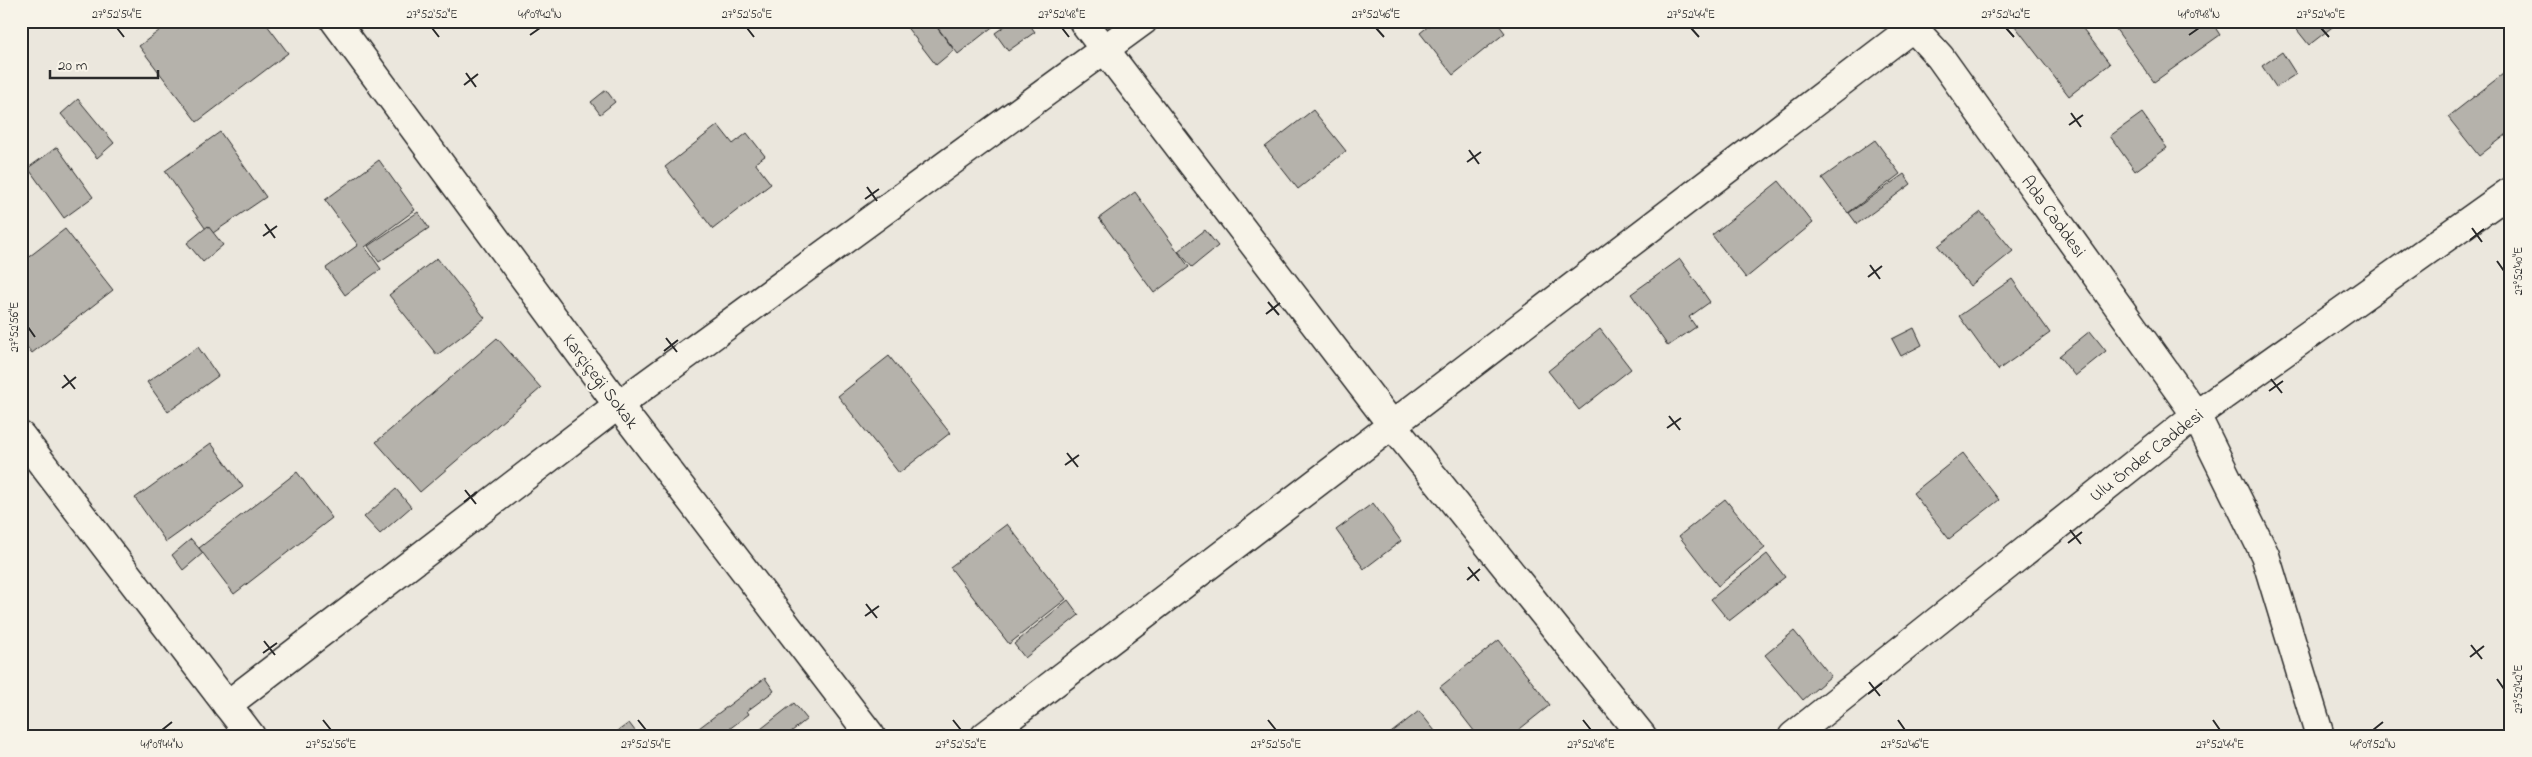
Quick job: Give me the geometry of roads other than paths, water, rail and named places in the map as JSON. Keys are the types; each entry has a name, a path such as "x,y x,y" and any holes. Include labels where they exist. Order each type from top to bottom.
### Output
{"street":[{"name":"Karçiçeği Sokak","path":"335,21 618,405 871,736"},
{"path":"1083,21 1392,425 1642,736"},
{"path":"227,705 618,405 1143,21"},
{"path":"985,736 1913,23"},
{"name":"Ada Caddesi","path":"1913,23 1940,57 2196,415 2265,555 2320,736"},
{"name":"Ulu Önder Caddesi","path":"1793,736 2196,415 2511,191"},
{"path":"21,436 251,736"}]}
